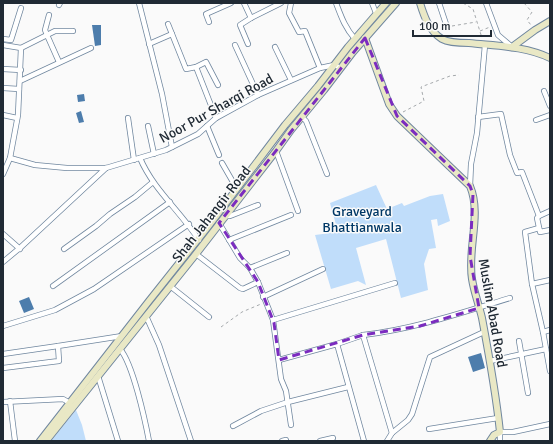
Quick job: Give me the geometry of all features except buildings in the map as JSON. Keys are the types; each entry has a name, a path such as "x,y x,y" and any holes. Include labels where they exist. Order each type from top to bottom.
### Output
{"street":[{"path":"138,3 162,94 172,147"},
{"path":"209,22 206,14 230,3"},
{"path":"244,3 251,18"},
{"path":"248,44 240,25 281,3"},
{"path":"291,3 289,14 299,32 305,31 320,68"},
{"path":"336,3 349,32 355,39"},
{"path":"372,3 376,13"},
{"name":"Shah Jahangir Road","path":"40,441 199,240 285,125 376,13 386,3"},
{"name":"Shah Jahangir Road","path":"46,441 196,254 341,68 396,3"},
{"path":"420,3 425,19 431,29 442,39 512,47 550,58"},
{"path":"439,3 447,27"},
{"path":"486,3 498,35 512,47"},
{"path":"11,46 11,40 21,8"},
{"path":"49,15 45,30 59,62"},
{"path":"512,47 550,21"},
{"path":"168,24 186,68 188,69 207,63 218,85"},
{"path":"3,45 21,48 55,31 73,31"},
{"path":"149,44 172,34"},
{"path":"365,38 389,104 397,116 470,186"},
{"path":"3,39 11,40"},
{"path":"235,45 258,95"},
{"path":"470,186 471,164 478,117 485,45"},
{"path":"275,47 291,80"},
{"path":"3,174 10,158 17,118 20,89 21,48"},
{"path":"20,81 91,48"},
{"path":"334,65 341,68"},
{"name":"Noor Pur Sharqi Road","path":"106,168 154,154 172,147 198,134 216,118 258,95 320,68 334,65"},
{"path":"196,67 216,118"},
{"path":"3,68 21,70"},
{"path":"3,88 20,89"},
{"path":"544,91 550,106"},
{"path":"478,117 501,114 510,155 517,174 522,172 539,216 537,218 540,232 550,230"},
{"path":"3,115 17,118"},
{"path":"536,120 550,115"},
{"path":"302,117 306,121 327,174"},
{"path":"128,118 134,160"},
{"path":"148,126 154,154"},
{"path":"207,126 220,155"},
{"path":"276,151 298,211"},
{"path":"10,158 35,165 67,168 106,168"},
{"path":"140,158 145,171 189,224 199,240"},
{"path":"222,164 237,189"},
{"path":"3,262 20,249 106,168"},
{"path":"64,249 153,182"},
{"name":"Muslim Abad Road","path":"470,186 474,200 474,221 470,256 472,279 490,361 500,432"},
{"path":"53,286 170,202"},
{"path":"226,216 230,216 258,205"},
{"path":"539,216 550,211"},
{"path":"229,240 292,215"},
{"path":"219,223 240,258 250,268 258,282 273,320 281,379 286,391 291,425"},
{"path":"3,326 56,310 94,289 189,224"},
{"path":"539,228 525,232 532,284 550,371"},
{"path":"3,234 20,249"},
{"path":"250,268 287,253"},
{"path":"196,254 240,288 243,289 258,282"},
{"path":"263,297 323,269"},
{"path":"532,284 550,280"},
{"path":"273,320 395,283"},
{"path":"170,286 209,317"},
{"path":"279,360 337,344 363,335 420,326 510,298"},
{"path":"146,316 159,345 191,441"},
{"path":"543,332 550,330"},
{"path":"387,441 392,433 408,420 412,414 430,357 484,332"},
{"path":"363,335 392,433"},
{"path":"3,354 122,336"},
{"path":"519,341 528,393"},
{"path":"337,344 364,441"},
{"path":"3,368 59,361 58,346"},
{"path":"120,349 124,354 136,389 149,441"},
{"path":"490,361 546,349"},
{"path":"98,376 118,441"},
{"path":"233,426 261,411 288,402 348,387"},
{"path":"3,402 63,399 70,402"},
{"path":"10,402 15,441"},
{"path":"429,429 498,418"},
{"path":"490,441 494,435 500,432 513,432 550,424"},
{"path":"500,432 500,441"},
{"path":"320,441 333,438"}],"path":[{"path":"463,3 473,9 485,45"},
{"path":"524,3 532,12 527,20 535,30"},
{"path":"447,27 477,22"},
{"path":"480,31 494,26"},
{"path":"397,116 424,101 421,87 450,76 459,75"},
{"path":"221,327 242,312 266,302"}],"highlighted area":[{"path":"365,38 397,116 470,186 473,194 470,256 479,308 420,326 363,335 279,360 274,323 258,282 219,223"}],"green space":[{"name":"Graveyard Bhattianwala","path":"376,185 387,209 402,203 404,206 430,196 443,194 450,221 438,226 437,219 431,220 436,248 429,249 424,264 428,290 401,298 386,239 356,248 366,285 358,281 331,289 315,235 338,232 330,203"},
{"path":"76,410 86,441 51,441"}]}
